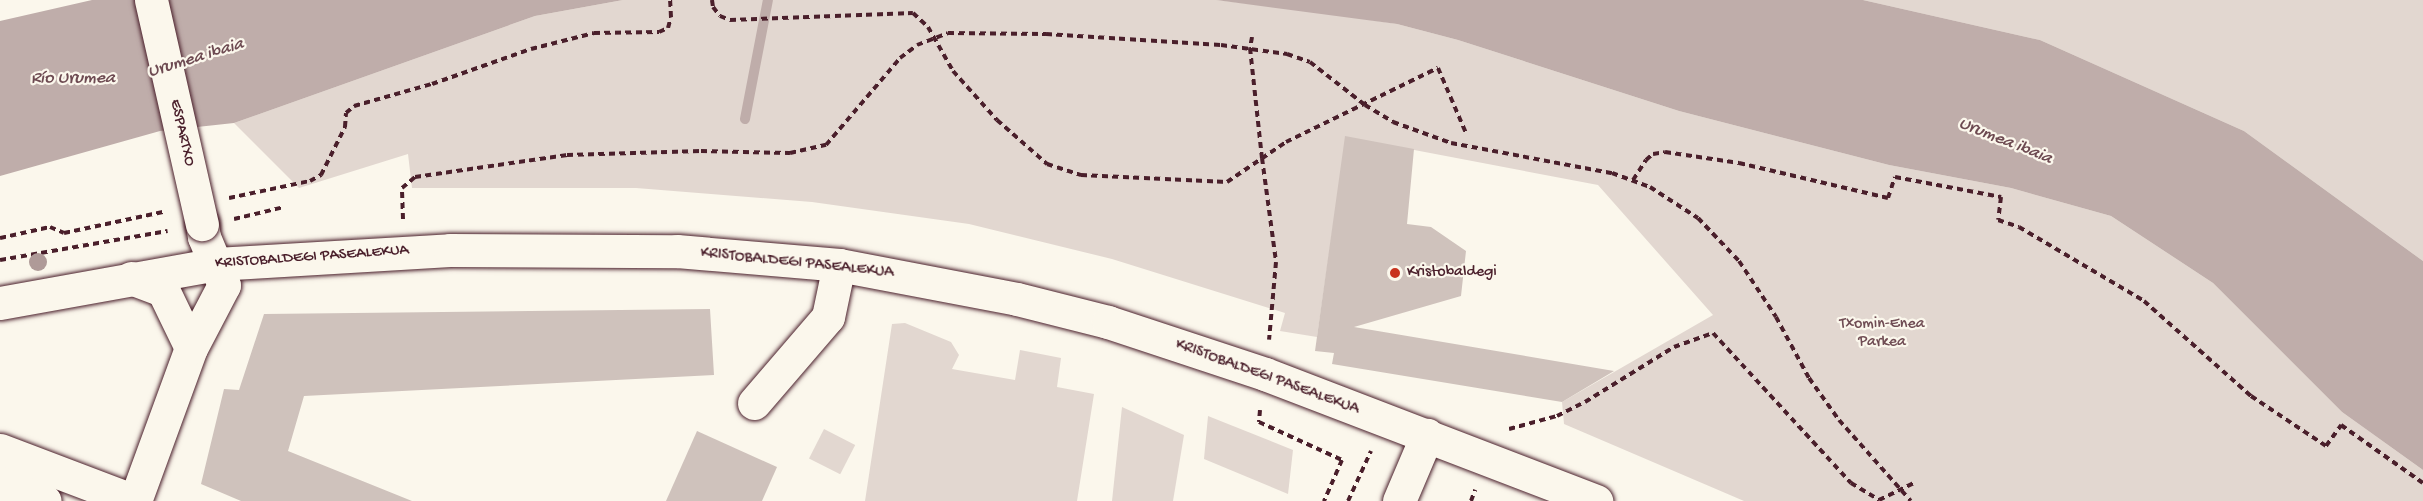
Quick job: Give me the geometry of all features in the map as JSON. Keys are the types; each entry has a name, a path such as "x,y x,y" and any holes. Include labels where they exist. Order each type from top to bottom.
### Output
{"street":[{"name":"ESPARTXO","path":"134,501 191,348 224,285 204,237 151,0"},
{"name":"KRISTOBALDEGI PASEALEKUA","path":"0,303 216,264 450,250 562,248 677,251 839,265 1017,298 1107,322 1265,374 1489,458 1596,501"},
{"path":"754,403 828,317 839,265"},
{"path":"131,278 163,290 191,348"},
{"path":"1399,501 1427,435"},
{"path":"0,450 134,501"},
{"path":"0,483 45,501"}],"path":[{"path":"228,198 310,181 321,175 345,127 346,113 354,106 432,84 531,48 583,35 624,31 659,32 668,28 671,17 670,0"},
{"path":"712,0 713,7 720,16 730,20 744,21 913,12 928,27 953,71 997,120 1047,164 1081,175 1227,182 1286,142 1438,68 1466,133"},
{"path":"392,220 404,219 402,188 415,177 567,155 701,151 790,153 826,145 900,58 933,38 965,31 1250,48 1287,54 1310,62 1365,105 1393,122 1451,143 1612,173 1650,187 1698,218 1739,261 1776,317 1809,378 1839,420 1911,501"},
{"path":"1252,37 1250,48 1276,262 1259,422 1342,460 1324,501"},
{"path":"1633,180 1646,160 1653,154 1665,152 1739,162 1888,198 1895,177 2001,197 1998,220 2019,227 2144,302 2251,396 2326,446 2341,425 2423,483"},
{"path":"0,260 255,216 284,207"},
{"path":"0,238 50,227 64,233 170,210"},
{"path":"1489,458 1499,432 1557,416 1585,402 1674,347 1713,333 1851,483 1879,500 1901,492 1914,483"},
{"path":"1348,501 1385,420"}],"green space":[{"name":"Txomin-Enea Parkea","path":"623,0 1216,0 1307,10 1397,24 1458,40 1679,111 1889,165 2011,188 2111,216 2213,283 2342,412 2423,470 2423,501 1744,501 1564,424 1562,402 1713,315 1598,185 1346,137 1317,337 1280,331 1285,313 1112,259 969,224 812,202 636,188 412,188 408,154 299,188 234,123 535,16"},
{"path":"1863,0 2423,0 2423,261 2244,131 2040,40"},
{"path":"905,323 951,342 959,355 952,369 1015,380 1020,350 1061,358 1057,387 1094,394 1077,501 865,501 892,324"},
{"path":"1122,407 1184,435 1173,501 1112,501"},
{"path":"1208,416 1293,450 1288,494 1204,459"},
{"path":"824,429 855,445 840,474 809,458"}],"water":[{"path":"92,0 623,0 535,16 234,123 160,131 0,176 0,21"},
{"name":"Urumea ibaia","path":"1216,0 1863,0 2040,40 2244,131 2423,261 2423,470 2342,412 2213,283 2111,216 2011,188 1889,165 1679,111 1458,40 1397,24"}],"building":[{"name":"Kristobaldegi","path":"1345,136 1414,149 1407,224 1431,227 1466,251 1461,296 1354,327 1614,371 1562,402 1332,364 1334,353 1315,351"},
{"path":"710,309 714,375 304,396 288,451 412,501 241,501 201,484 224,389 239,390 264,314"},
{"path":"697,431 777,467 762,501 666,501"}],"waterway":[{"path":"745,119 768,0"}],"place":[{"name":"Kristobaldegi","path":"1395,273"}],"water label":[{"name":"Río Urumea","path":"73,79"}]}
